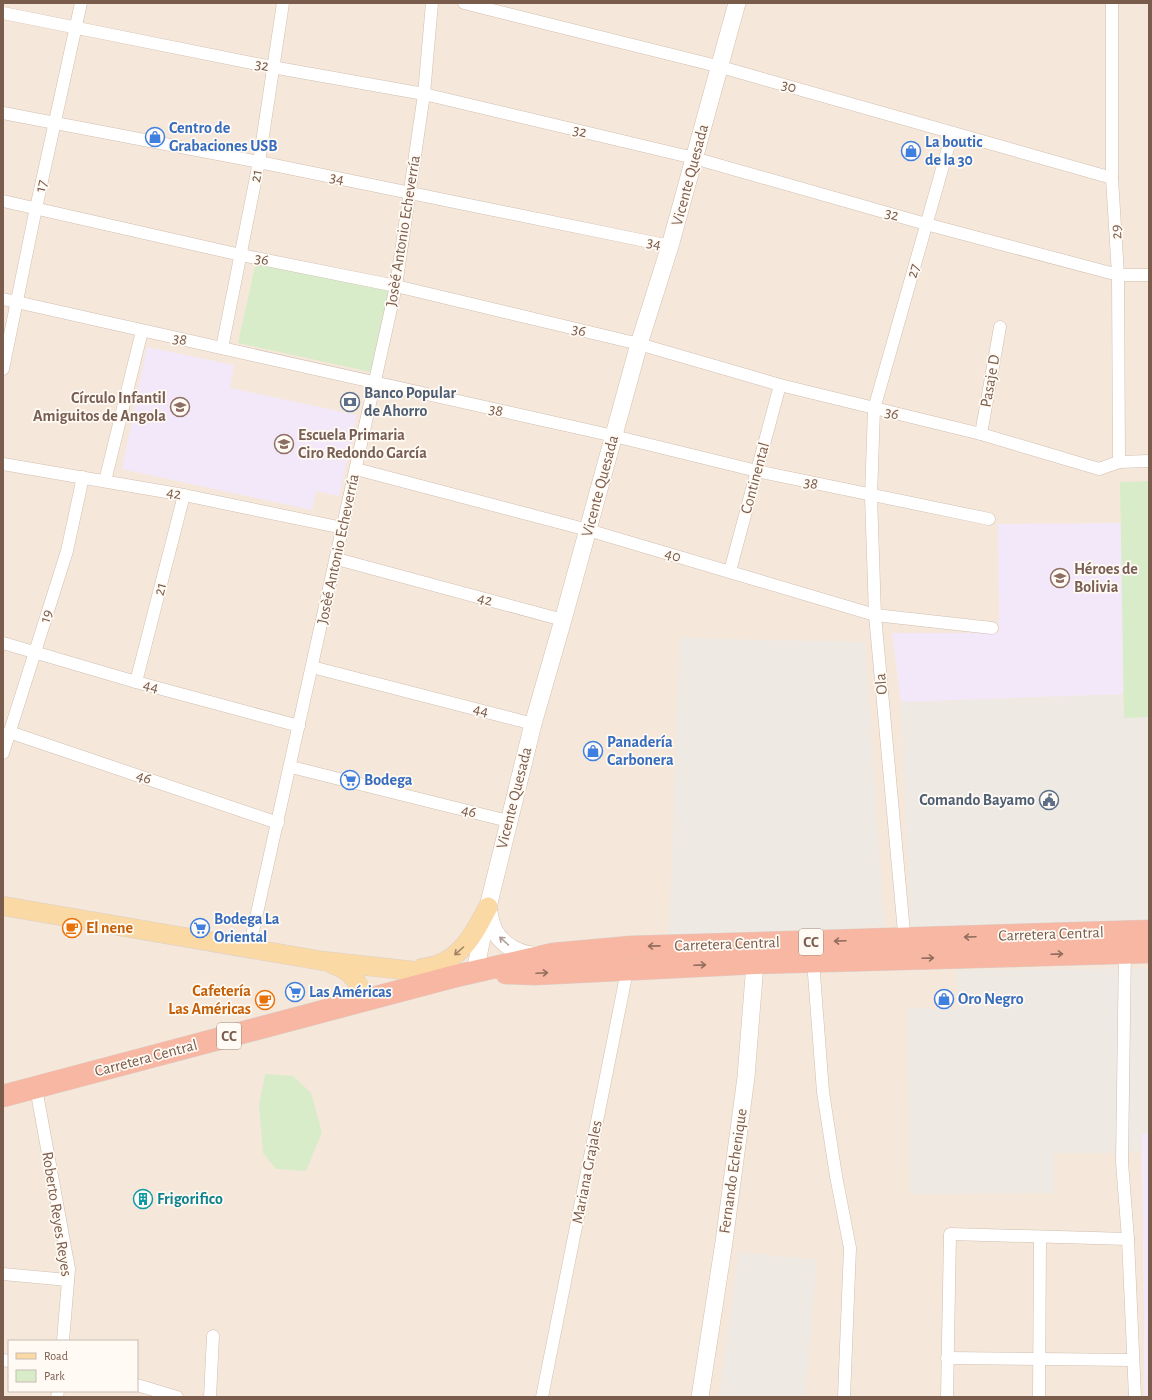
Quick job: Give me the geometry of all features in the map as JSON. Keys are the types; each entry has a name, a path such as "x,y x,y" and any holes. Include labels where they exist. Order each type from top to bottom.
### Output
{"highway":[{"name":"Carretera Central","path":"3,1096 371,998 553,954 631,947 756,953 1125,942 1149,931"},
{"name":"Carretera Central","path":"1125,942 1149,952"},
{"name":"Carretera Central","path":"466,974 535,974 627,968 756,953 813,961 905,949"}],"main road":[{"path":"3,906 323,961 398,970 466,974"},
{"path":"398,970 427,967 444,963 462,950 473,935 488,907"},
{"path":"323,961 343,968 353,975 371,998 381,988 381,982 366,966"}],"street":[{"name":"17","path":"3,369 36,208 81,3"},
{"name":"21","path":"222,348 259,162 272,67 283,3"},
{"name":"Josèé Antonio Echeverría","path":"249,949 291,767 396,286 424,94 432,3"},
{"name":"30","path":"464,3 720,67 952,134 1112,178"},
{"name":"Vicente Quesada","path":"466,974 488,907 533,724 639,344 670,246 738,3"},
{"name":"29","path":"1112,3 1112,178 1118,275 1119,462"},
{"name":"32","path":"3,13 272,67 424,94 694,158 926,224 1118,275 1149,275"},
{"name":"34","path":"3,113 259,162 670,246"},
{"name":"27","path":"874,408 952,134"},
{"name":"36","path":"3,201 241,255 396,286 639,344 780,385 981,434 1099,469 1119,462 1149,461"},
{"name":"38","path":"3,299 614,436 757,471 989,519"},
{"name":"Pasaje D","path":"981,434 1000,327"},
{"path":"105,482 142,331"},
{"name":"Continental","path":"730,571 780,385"},
{"name":"Ola","path":"874,408 872,496 875,615 905,949"},
{"name":"42","path":"3,464 184,495 343,528"},
{"name":"40","path":"356,469 588,530 875,615 992,628"},
{"name":"19","path":"3,753 67,551 83,477"},
{"name":"21","path":"136,682 184,495"},
{"name":"42","path":"337,559 563,620"},
{"name":"44","path":"3,643 136,682 299,726"},
{"name":"44","path":"312,667 533,724"},
{"name":"46","path":"10,732 278,823"},
{"name":"46","path":"291,767 508,821"},
{"path":"488,907 494,930 509,946 520,952 533,955 553,954"},
{"path":"1125,942 1122,1162 1128,1238 1135,1397"},
{"name":"Mariana Grajales","path":"542,1397 631,947"},
{"name":"Fernando Echenique","path":"700,1397 724,1242 744,1085 756,953"},
{"path":"813,961 823,1092 836,1176 850,1248 844,1397"},
{"name":"Roberto Reyes Reyes","path":"36,1088 69,1269 63,1340"},
{"path":"946,1397 950,1234 1040,1238 1128,1238"},
{"path":"1039,1397 1040,1238"},
{"path":"3,1274 68,1280"},
{"path":"210,1397 213,1336"},
{"path":"947,1358 1134,1360"},
{"path":"138,1386 177,1397"}],"shaded area":[{"path":"3,3 1149,3 1149,1134 1142,1134 1145,1397 3,1397"},
{"path":"147,347 234,365 230,388 357,415 339,496 316,491 312,510 122,469"},
{"name":"Héroes de Bolivia","path":"1122,523 1123,694 901,702 892,633 999,633 998,524"},
{"path":"680,638 865,642 884,927 669,935"},
{"path":"1123,694 1124,718 1149,717 1149,925 911,934 901,702"},
{"path":"1149,968 1149,1134 1142,1134 1142,1153 1054,1153 1054,1193 910,1194 908,1008 957,1008 957,970"},
{"path":"1142,1134 1149,1134 1149,1397 1145,1397"},
{"path":"739,1252 817,1260 805,1397 719,1397"}],"green space":[{"path":"256,262 389,291 371,372 238,343"},
{"path":"1149,481 1149,717 1124,718 1120,482"},
{"path":"265,1074 293,1076 311,1093 322,1132 306,1171 276,1169 263,1153 259,1106"}],"place":[{"name":"Centro de Grabaciones USB","path":"155,137"},
{"name":"La boutic de la 30","path":"911,151"},
{"name":"Banco Popular de Ahorro","path":"350,402"},
{"name":"Círculo Infantil Amiguitos de Angola","path":"180,407"},
{"name":"Escuela Primaria Ciro Redondo García","path":"284,444"},
{"name":"Héroes de Bolivia","path":"1060,578"},
{"name":"Panadería Carbonera","path":"593,751"},
{"name":"Bodega","path":"350,780"},
{"name":"Comando Bayamo","path":"1049,800"},
{"name":"El nene","path":"72,928"},
{"name":"Bodega La Oriental","path":"200,928"},
{"name":"Las Américas","path":"295,992"},
{"name":"Oro Negro","path":"944,999"},
{"name":"Cafetería Las Américas","path":"265,1000"},
{"name":"Frigorifico","path":"143,1199"}]}
